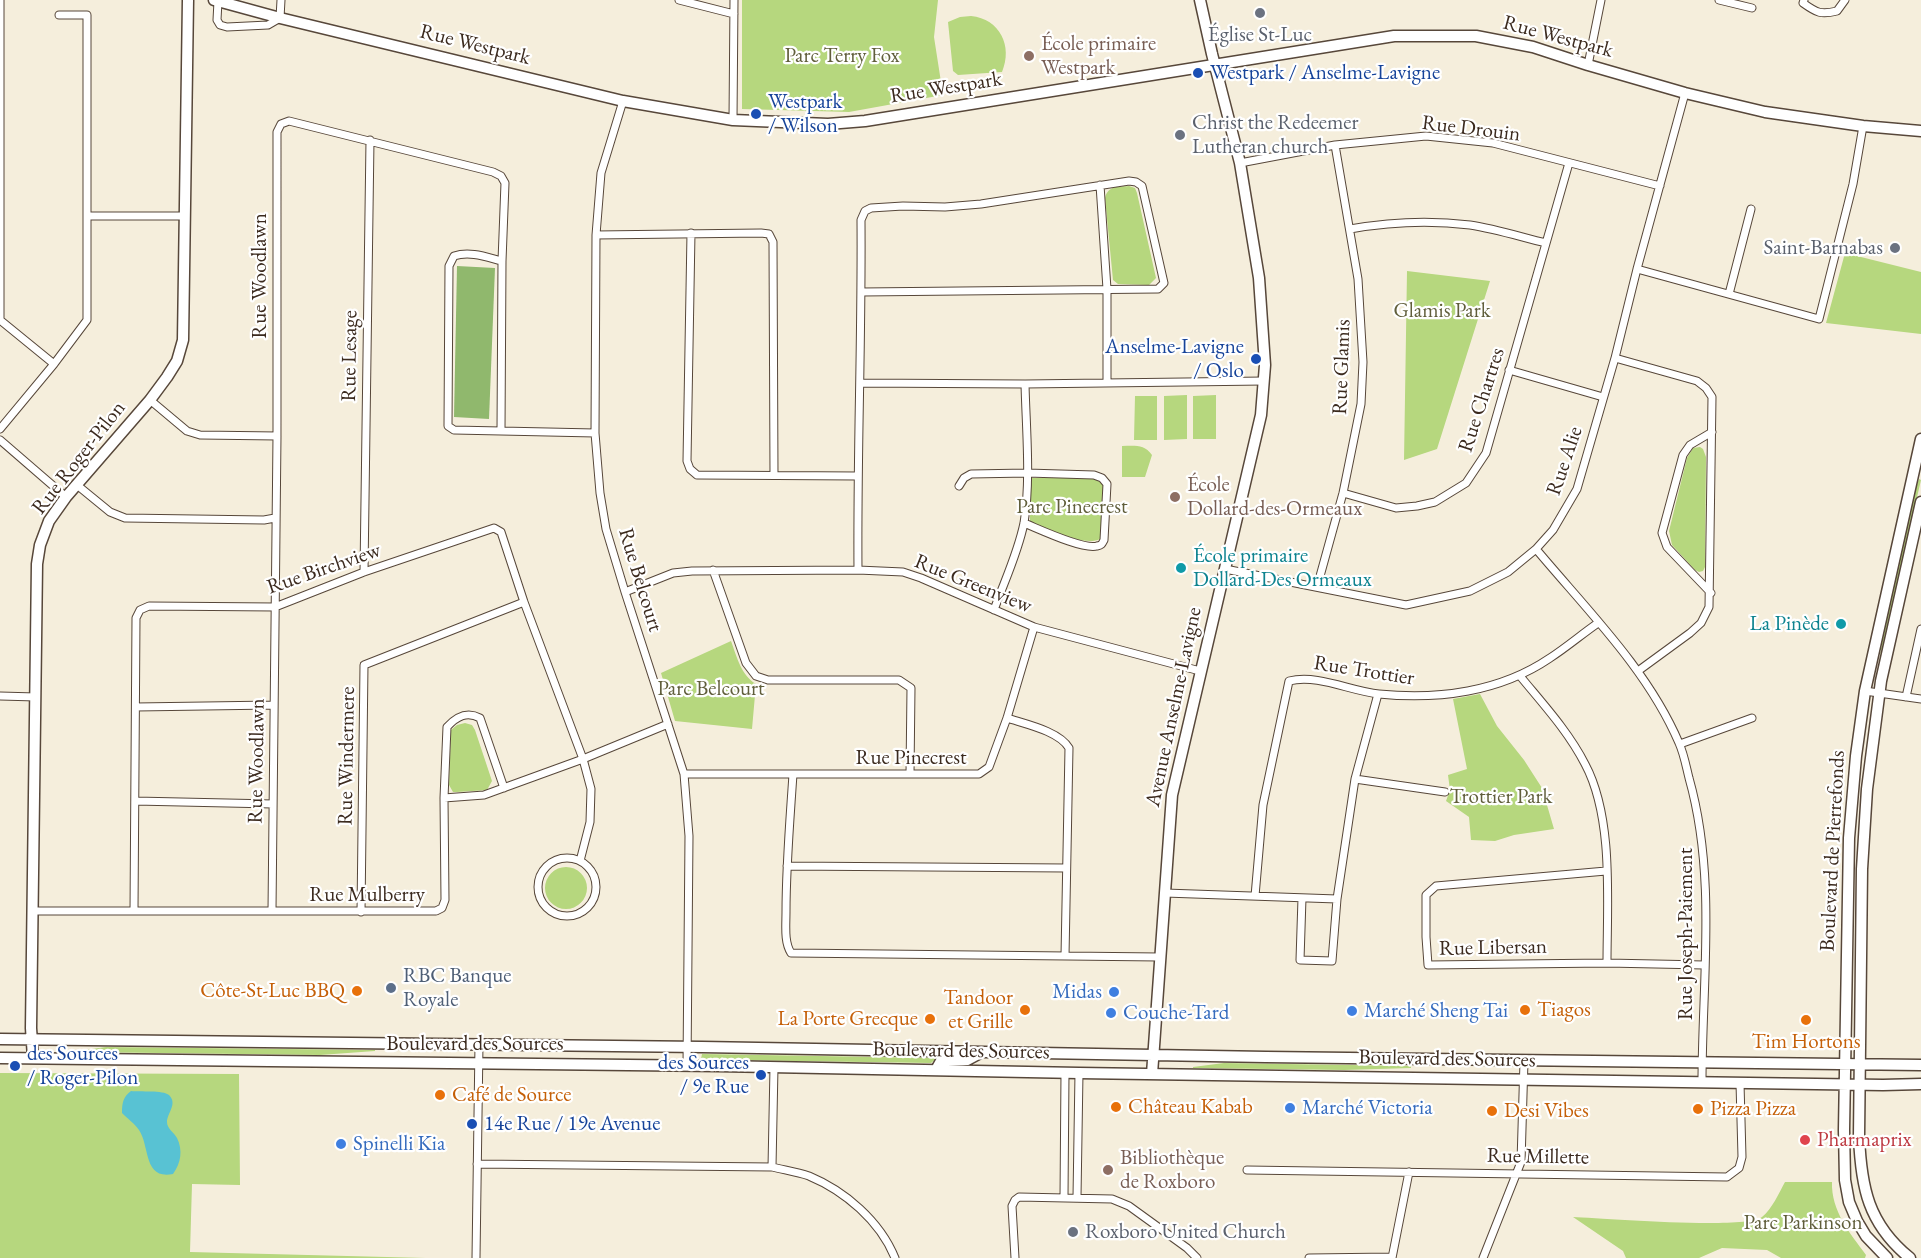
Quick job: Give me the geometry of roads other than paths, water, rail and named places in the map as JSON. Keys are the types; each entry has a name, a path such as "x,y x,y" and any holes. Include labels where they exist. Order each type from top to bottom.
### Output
{"main road":[{"name":"Rue Roger-Pilon","path":"33,1058 31,1039 37,564 40,545 49,521 66,497 150,400 177,361 183,340 188,0"},
{"name":"Rue Westpark","path":"216,0 280,18 623,101 734,120 828,124 894,117 1394,36 1476,36 1533,47 1685,93 1759,111 1863,126 1921,130"},
{"name":"Avenue Anselme-Lavigne","path":"1152,1074 1172,795 1261,415 1265,365 1259,278 1240,163 1200,0"},
{"name":"Boulevard de Pierrefonds","path":"1887,1258 1860,1227 1846,1192 1844,1154 1849,838 1856,756 1865,691 1918,466 1921,439"},
{"name":"Boulevard de Pierrefonds","path":"1910,1258 1883,1230 1872,1210 1860,1164 1863,834 1879,693 1921,502"},
{"name":"Boulevard des Sources","path":"0,1039 1921,1065"},
{"path":"936,1070 941,1061 965,1060 982,1052"},
{"name":"Boulevard des Sources","path":"0,1058 1921,1084"}],"street":[{"path":"0,0 0,320 54,364"},
{"name":"Rue Westpark","path":"216,0 217,20 220,25 227,27 268,25 280,18"},
{"path":"280,18 281,0"},
{"path":"679,0 735,14"},
{"path":"734,0 734,120"},
{"path":"1588,65 1601,0"},
{"path":"1719,0 1752,8"},
{"path":"1804,0 1803,3 1816,12 1827,13 1838,11 1845,0"},
{"path":"0,429 87,320 87,15 59,15"},
{"name":"Rue Alie","path":"1225,569 1406,605 1470,591 1508,572 1536,549 1553,530 1577,489 1615,358 1685,93"},
{"name":"Rue Belcourt","path":"623,101 601,173 596,235 596,433 600,493 606,529 684,774 689,836 687,1066"},
{"name":"Rue Woodlawn","path":"272,911 277,436 277,132 281,124 289,121 370,140 501,176 505,183 501,430"},
{"path":"1637,269 1820,319 1853,184 1863,126"},
{"name":"Rue Drouin","path":"1240,163 1335,145 1426,136 1492,143 1660,186"},
{"name":"Rue Lesage","path":"364,572 370,140"},
{"name":"Rue Glamis","path":"1317,587 1343,493 1361,404 1363,362 1358,279 1335,145"},
{"name":"Rue Chartres","path":"1343,493 1396,508 1435,502 1466,483 1486,453 1569,163"},
{"path":"858,570 857,476 862,292 861,219 865,211 871,208 903,206 945,207 981,204 1128,181 1136,182 1142,186 1164,283 1158,289 862,292"},
{"path":"1100,186 1107,288 1107,383"},
{"path":"1729,294 1751,209"},
{"path":"87,216 185,216"},
{"path":"1350,229 1404,222 1444,223 1480,227 1546,243"},
{"path":"691,234 687,461 690,469 697,475 857,476"},
{"path":"596,235 769,234 773,242 774,475"},
{"path":"502,261 462,254 454,256 449,266 448,426 454,430 596,433"},
{"path":"1615,358 1697,381 1712,397 1709,607 1701,623 1690,633 1638,671"},
{"path":"1509,370 1603,397"},
{"path":"860,383 1025,384 1264,381"},
{"path":"994,610 1011,566 1023,523 1027,473 1025,384"},
{"path":"150,400 187,431 200,435 277,436"},
{"path":"1711,593 1667,547 1662,533 1683,455 1690,445 1712,432"},
{"path":"0,440 66,497"},
{"path":"959,486 964,478 971,474 1027,473 1094,475 1102,478 1107,484 1104,540 1096,547 1083,546 1023,523"},
{"path":"77,485 110,512 125,518 275,518"},
{"name":"Rue Birchview","path":"134,911 136,618 140,610 149,606 275,607 364,572 494,528 501,532 524,602 583,759 591,789 590,822 580,861"},
{"name":"Rue Joseph-Paiement","path":"1536,549 1638,671 1661,707 1680,744 1693,792 1703,845 1706,894 1702,1082"},
{"path":"713,570 746,663 756,676 768,680 899,680 911,688 910,774"},
{"name":"Rue Greenview","path":"625,592 673,573 713,570 903,572 1034,627 1200,671"},
{"name":"Rue Windermere","path":"361,912 364,665 524,602"},
{"name":"Rue Trottier","path":"1255,896 1263,805 1289,681 1302,678 1378,694 1432,697 1487,688 1520,676 1549,659 1598,623"},
{"name":"Rue Pinecrest","path":"684,774 979,774 989,767 1007,718 1034,627"},
{"path":"1906,697 1921,629"},
{"path":"1520,676 1565,730 1594,785 1605,838 1607,963"},
{"path":"1865,691 1921,699"},
{"path":"1302,897 1300,960 1332,961 1337,899 1355,779 1378,694"},
{"path":"0,696 36,697"},
{"path":"136,707 274,705"},
{"name":"Rue Mulberry","path":"33,911 436,911 442,908 445,900 444,798 447,727 453,720 462,715 472,714 480,718 504,788"},
{"path":"1007,718 1057,736 1065,741 1069,748 1065,956"},
{"path":"1680,744 1752,718"},
{"path":"444,798 484,795 583,759 668,724"},
{"path":"793,774 787,866 786,933 787,947 791,953 1159,957"},
{"path":"1355,779 1445,792"},
{"path":"135,801 273,804"},
{"path":"570,858 580,861 587,866 595,882 592,900 579,913 561,915 552,912 540,897 539,878 551,862 570,858"},
{"path":"787,866 1066,868"},
{"name":"Rue Libersan","path":"1606,871 1436,886 1426,895 1428,965 1607,963 1704,965"},
{"path":"1165,893 1337,899"},
{"path":"476,1258 479,1044"},
{"path":"1483,1258 1521,1158 1524,1061"},
{"path":"772,1167 774,1067"},
{"path":"1064,1197 1065,1073"},
{"path":"1077,1197 1079,1073"},
{"name":"Rue Millette","path":"1247,1170 1726,1177 1739,1168 1742,1157 1740,1083"},
{"path":"477,1164 772,1167 807,1175 833,1187 855,1203 877,1227 895,1258"},
{"path":"1309,1258 1392,1258 1409,1172"},
{"path":"1015,1258 1012,1206 1019,1197 1112,1199 1129,1206 1187,1248 1197,1258"}],"water":[{"path":"131,1091 162,1092 171,1098 172,1105 167,1124 177,1138 180,1152 178,1165 173,1174 157,1172 152,1167 139,1130 122,1113 124,1100"}],"place":[{"name":"Église St-Luc","path":"1260,13"},
{"name":"École primaire Westpark","path":"1029,56"},
{"name":"Westpark / Anselme-Lavigne","path":"1198,73"},
{"name":"Westpark / Wilson","path":"756,114"},
{"name":"Christ the Redeemer Lutheran church","path":"1180,135"},
{"name":"Saint-Barnabas","path":"1895,248"},
{"name":"Anselme-Lavigne / Oslo","path":"1256,359"},
{"name":"École Dollard-des-Ormeaux","path":"1175,497"},
{"name":"École primaire Dollard-Des Ormeaux","path":"1181,568"},
{"name":"La Pinède","path":"1841,624"},
{"name":"RBC Banque Royale","path":"391,988"},
{"name":"Côte-St-Luc BBQ","path":"357,991"},
{"name":"Midas","path":"1114,992"},
{"name":"Tandoor et Grille","path":"1025,1010"},
{"name":"Tiagos","path":"1525,1010"},
{"name":"Marché Sheng Tai","path":"1352,1011"},
{"name":"Couche-Tard","path":"1111,1013"},
{"name":"La Porte Grecque","path":"930,1019"},
{"name":"Tim Hortons","path":"1806,1020"},
{"name":"des Sources / Roger-Pilon","path":"15,1066"},
{"name":"des Sources / 9e Rue","path":"761,1075"},
{"name":"Café de Source","path":"440,1095"},
{"name":"Château Kabab","path":"1116,1107"},
{"name":"Marché Victoria","path":"1290,1108"},
{"name":"Pizza Pizza","path":"1698,1109"},
{"name":"Desi Vibes","path":"1492,1111"},
{"name":"14e Rue / 19e Avenue","path":"472,1124"},
{"name":"Pharmaprix","path":"1805,1140"},
{"name":"Spinelli Kia","path":"341,1144"},
{"name":"Bibliothèque de Roxboro","path":"1108,1170"},
{"name":"Roxboro United Church","path":"1073,1232"}],"park label":[{"name":"Parc Terry Fox","path":"842,56"},
{"name":"Glamis Park","path":"1442,311"},
{"name":"Parc Pinecrest","path":"1072,507"},
{"name":"Parc Belcourt","path":"711,689"},
{"name":"Trottier Park","path":"1501,797"},
{"name":"Parc Parkinson","path":"1803,1223"}]}
